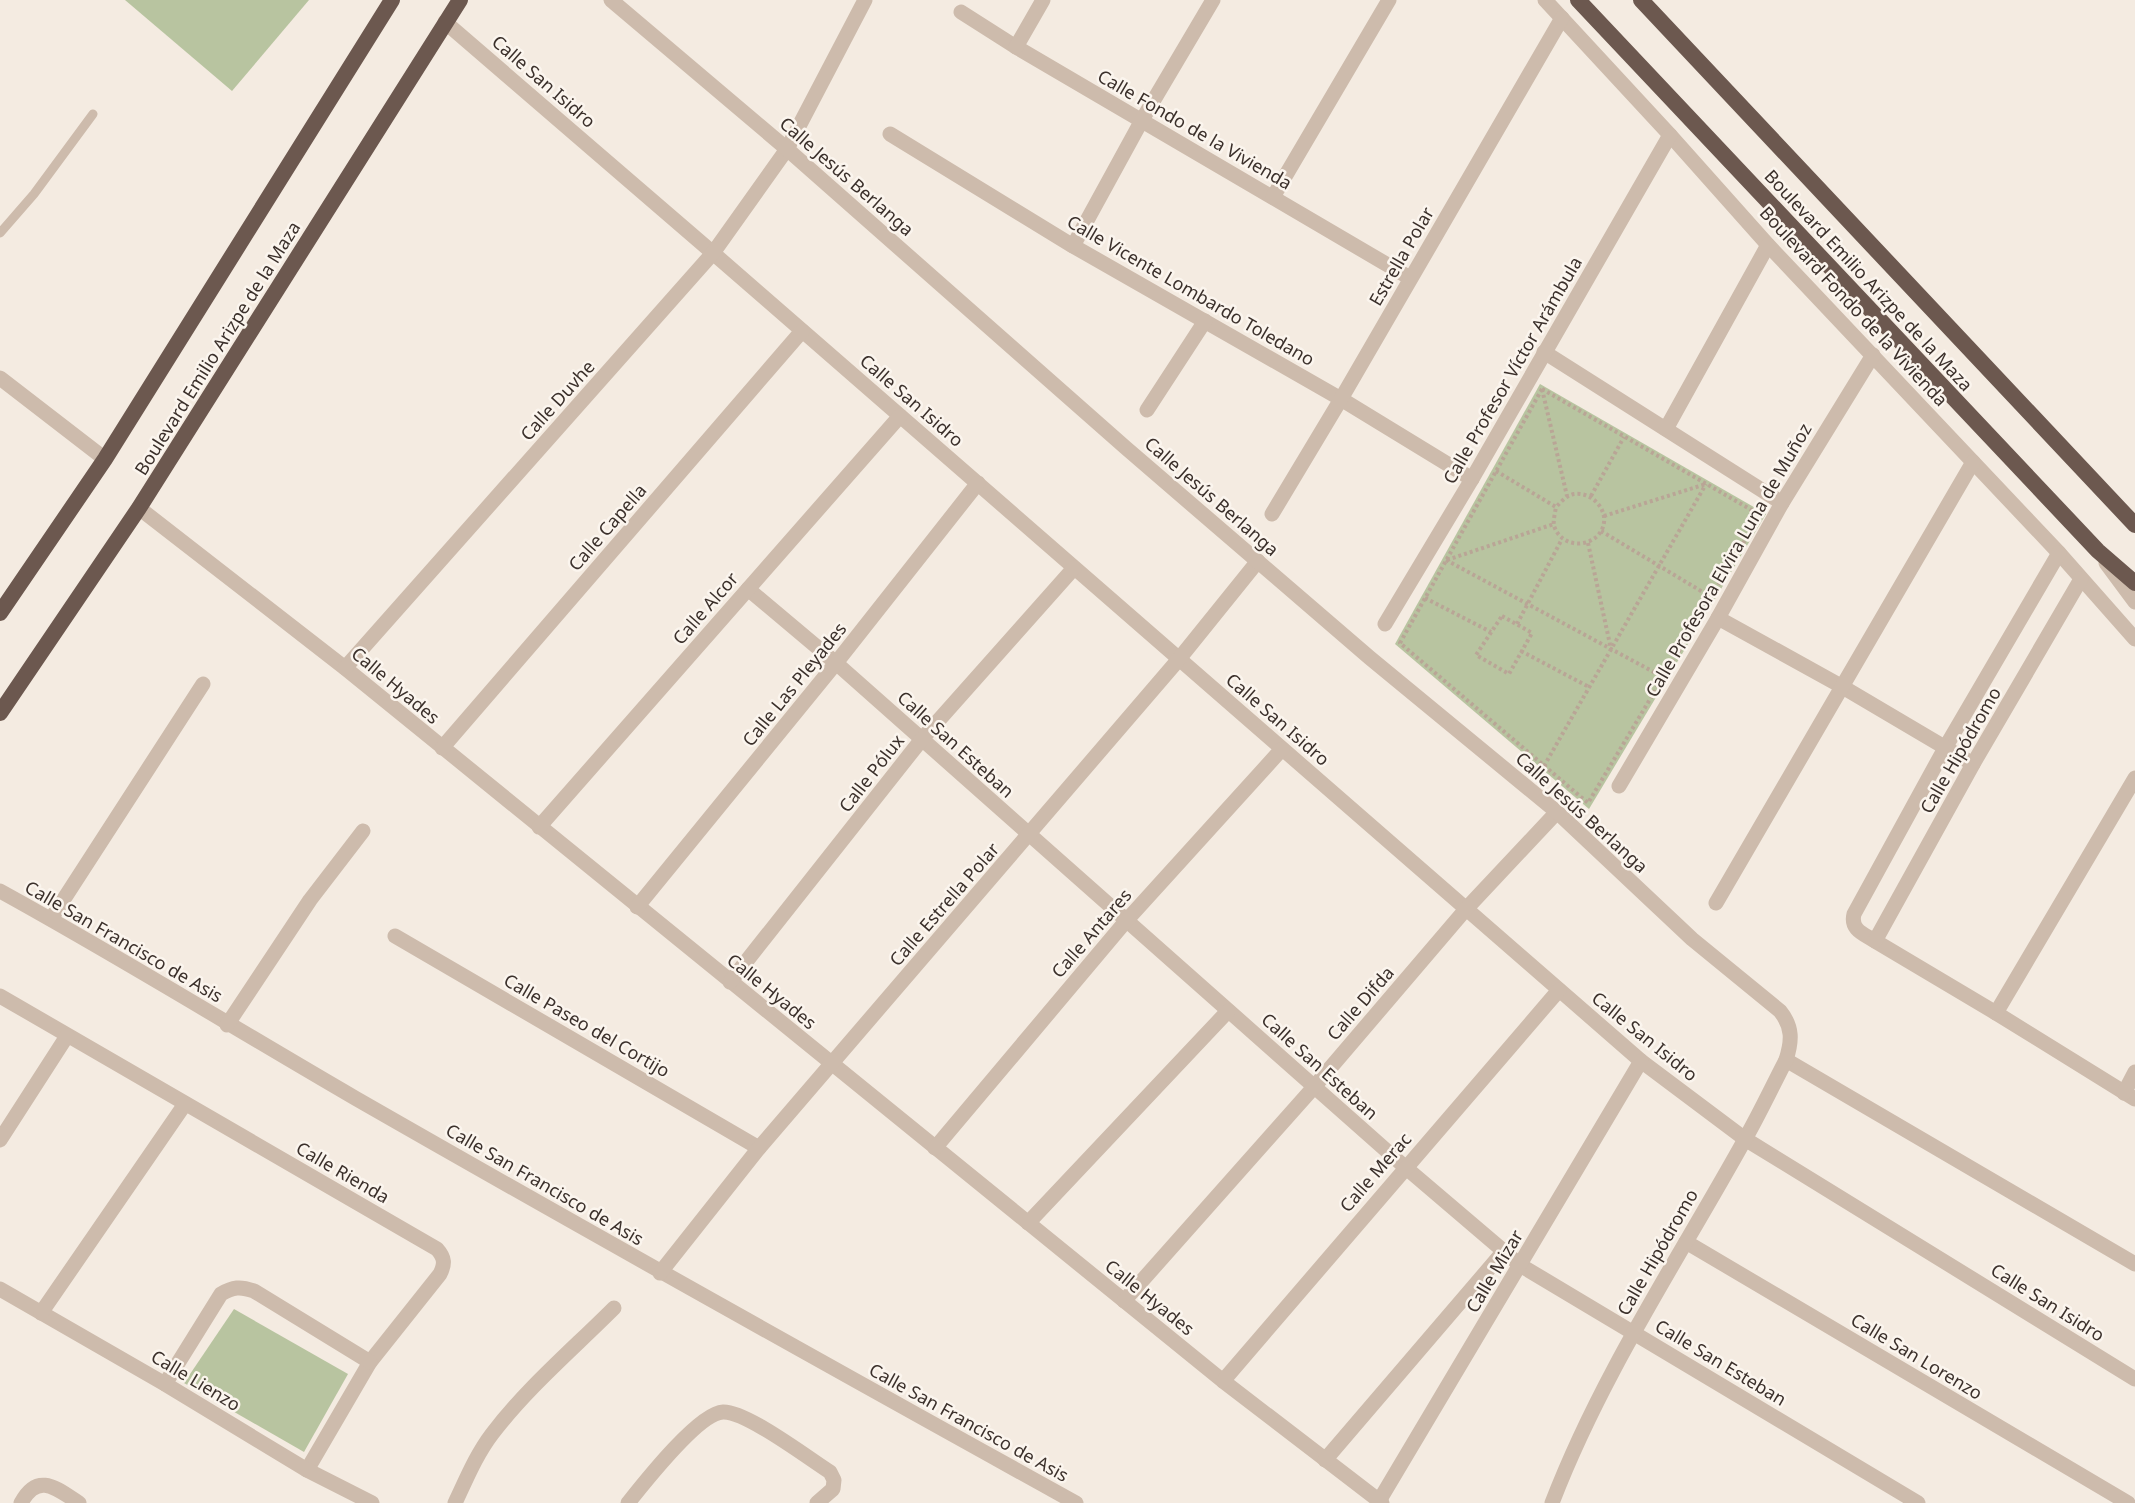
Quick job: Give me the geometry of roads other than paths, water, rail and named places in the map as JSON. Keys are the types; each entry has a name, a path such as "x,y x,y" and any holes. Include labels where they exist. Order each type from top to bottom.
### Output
{"highway":[{"name":"Boulevard Emilio Arizpe de la Maza","path":"0,613 105,459 392,0"},
{"name":"Boulevard Emilio Arizpe de la Maza","path":"0,713 139,508 460,0"},
{"name":"Boulevard Emilio Arizpe de la Maza","path":"1578,0 2098,551 2135,583"},
{"name":"Boulevard Emilio Arizpe de la Maza","path":"1641,0 2135,525"}],"street":[{"name":"Calle Jesús Berlanga","path":"611,0 787,149 1126,448 1370,658 1557,812 1692,939 1780,1011 1788,1021"},
{"path":"1016,47 1043,0"},
{"path":"1073,246 1142,120 1213,0"},
{"path":"1273,197 1389,0"},
{"name":"Boulevard Fondo de la Vivienda","path":"1545,0 1768,245 2059,553 2135,639"},
{"name":"Calle Duvhe","path":"345,668 713,253 787,149 859,2"},
{"name":"Calle Fondo de la Vivienda","path":"961,12 1016,47 1410,278"},
{"name":"Estrella Polar","path":"1272,514 1562,18"},
{"name":"Calle San Isidro","path":"445,22 1641,1061 1746,1139 2135,1378"},
{"name":"Calle Vicente Lombardo Toledano","path":"890,134 1073,246 1341,399 1472,479"},
{"name":"Calle Profesor Víctor Arámbula","path":"1385,624 1472,479 1670,135"},
{"path":"1666,429 1768,245"},
{"path":"1147,410 1204,321"},
{"name":"Calle Capella","path":"442,748 802,331"},
{"path":"1544,352 1782,503"},
{"name":"Calle Profesora Elvira Luna de Muñoz","path":"1618,786 1718,618 1782,503 1873,355"},
{"path":"0,378 105,459"},
{"name":"Calle Alcor","path":"539,827 900,416"},
{"path":"1716,903 1973,462"},
{"name":"Calle Las Pleyades","path":"637,906 836,663 978,483"},
{"name":"Calle Hyades","path":"139,508 345,668 1223,1381 1381,1502"},
{"path":"2098,551 2135,602"},
{"name":"Calle Hipódromo","path":"2059,553 1945,748 1854,914 1853,924 1856,929 1875,941 1973,764 2081,579"},
{"name":"Calle Estrella Polar","path":"660,1273 759,1148 1179,659 1258,561"},
{"name":"Calle Pólux","path":"730,981 922,740 1074,568"},
{"name":"Calle San Esteban","path":"748,589 836,663 1314,1087 1520,1265 1918,1503"},
{"path":"1718,618 1841,686 1973,764"},
{"path":"51,919 203,684"},
{"name":"Calle Antares","path":"935,1148 1126,921 1282,749"},
{"path":"1996,1013 2135,778"},
{"name":"Calle Difda","path":"1124,1301 1314,1087 1466,909 1557,812"},
{"path":"227,1024 310,900 363,831"},
{"name":"Calle San Francisco de Asis","path":"0,891 660,1273 1076,1503"},
{"name":"Calle Paseo del Cortijo","path":"395,936 759,1148"},
{"path":"1875,941 2130,1096 2135,1072"},
{"name":"Calle Merac","path":"1223,1381 1559,990"},
{"name":"Calle Rienda","path":"0,996 437,1249 443,1256 444,1265 440,1274 370,1362 307,1470"},
{"path":"1028,1223 1228,1011"},
{"name":"Calle Hipódromo","path":"1552,1503 1571,1453 1634,1332 1746,1139 1786,1060 1791,1033 1788,1021"},
{"path":"0,1140 67,1036"},
{"path":"1786,1060 2135,1264"},
{"name":"Calle Mizar","path":"1381,1502 1641,1061"},
{"path":"41,1313 185,1104"},
{"name":"Calle San Lorenzo","path":"1686,1242 2128,1503"},
{"name":"Calle Mizar","path":"1325,1460 1504,1251"},
{"path":"165,1384 221,1294 231,1288 242,1286 254,1291 370,1362"},
{"name":"Calle Lienzo","path":"0,1289 165,1384 307,1470 372,1503"},
{"path":"455,1503 470,1470 492,1434 528,1394 614,1308"},
{"path":"628,1503 674,1449 711,1416 721,1412 742,1416 830,1472 834,1480 833,1489 817,1503"},
{"path":"21,1503 33,1487 42,1484 52,1487 79,1503"}],"lane":[{"path":"0,233 34,194 93,114"}]}
